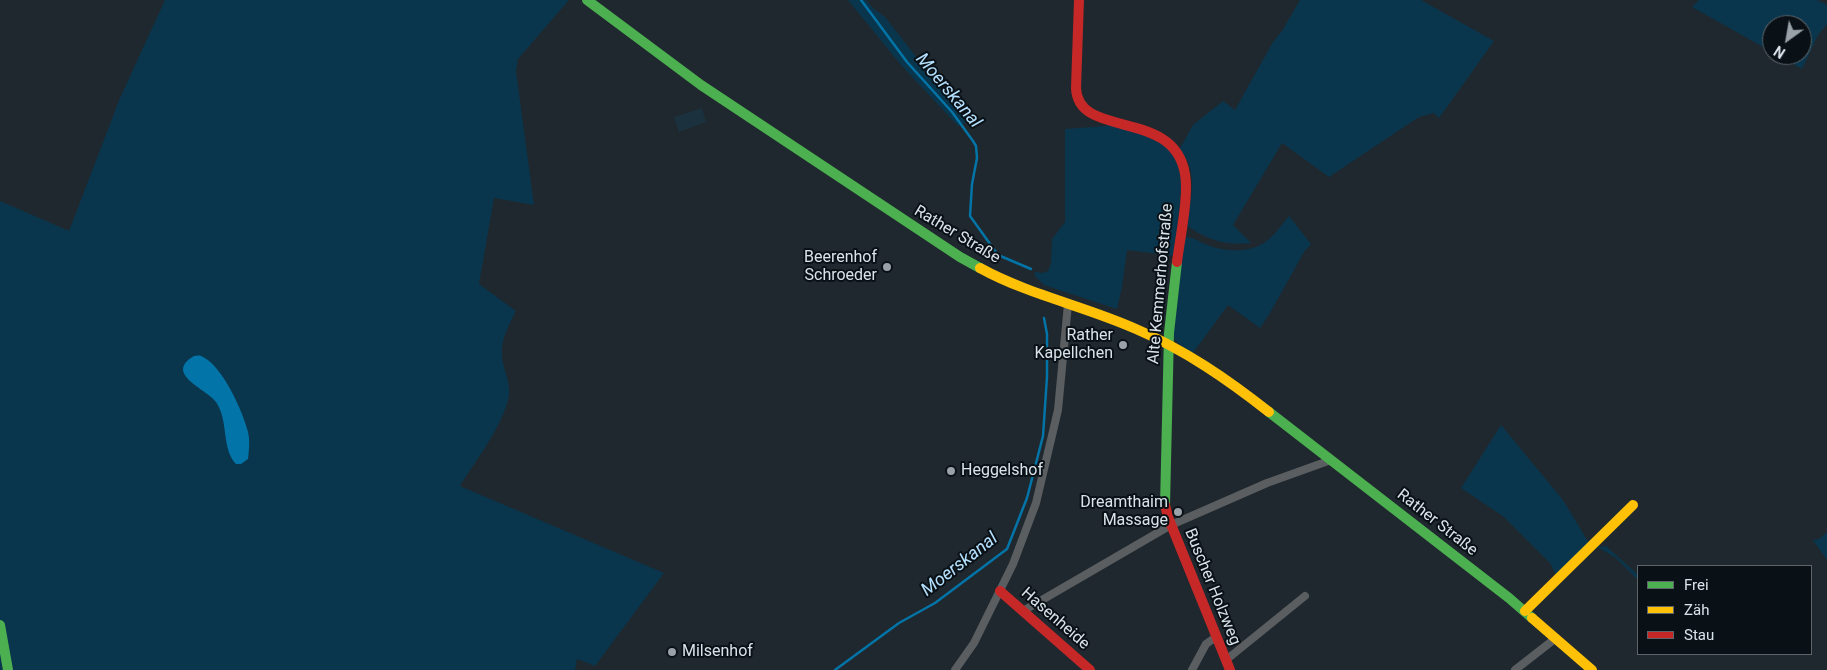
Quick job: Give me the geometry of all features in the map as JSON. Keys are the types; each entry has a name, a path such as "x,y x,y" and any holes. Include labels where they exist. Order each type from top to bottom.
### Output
{"street":[{"name":"Rather Straße","path":"586,0 701,85 947,248 1001,279 1121,322 1168,344 1226,380 1525,611 1592,670"},
{"name":"Alte Kemmerhofstraße","path":"1079,0 1076,86 1080,105 1094,116 1145,130 1163,139 1180,156 1186,170 1186,188 1168,344 1165,499 1171,525"},
{"path":"956,670 970,649 1013,564 1036,503 1058,410 1068,304"},
{"path":"1023,611 1171,525 1267,483 1331,460"},
{"path":"1525,611 1633,505"},
{"name":"Buscher Holzweg","path":"1171,525 1230,670"},
{"name":"Hasenheide","path":"1000,591 1090,670"},
{"name":"Buscher Holzweg","path":"1226,660 1305,596"},
{"path":"0,625 8,670"},
{"path":"1192,670 1206,644 1216,637"},
{"path":"1519,669 1556,638"}],"shaded area":[{"path":"165,0 569,0 518,59 516,71 534,205 494,198 479,284 516,311 506,332 502,348 502,359 509,386 509,396 495,431 460,486 664,573 595,666 577,659 575,670 0,670 0,201 69,231 120,98"},
{"path":"848,0 866,0 885,17 967,122 958,126 901,65"},
{"path":"1300,0 1421,0 1494,41 1439,118 1434,113 1419,117 1329,177 1282,143 1233,225 1251,243 1233,244 1217,241 1187,226 1192,176 1190,166 1179,150 1193,125 1223,101 1235,110 1273,42 1282,31"},
{"path":"1699,0 1817,0 1827,5 1827,24 1818,35 1812,48 1812,15 1762,15 1762,46 1692,7"},
{"path":"1795,65 1804,65 1802,69"},
{"path":"702,108 706,122 679,132 674,117"},
{"path":"1108,124 1144,133 1167,146 1183,171 1175,256 1127,250 1117,309 1044,285 1035,276 1035,272 1043,273 1048,271 1051,264 1052,239 1065,222 1065,129 1106,126"},
{"path":"1289,216 1311,244 1304,252 1260,328 1228,305 1193,353 1177,343 1173,336 1184,238 1192,238 1209,246 1222,249 1249,249 1263,244"},
{"path":"1501,425 1563,500 1589,543 1556,575 1550,563 1504,517 1461,488"},
{"path":"1827,532 1827,560 1813,540 1819,539"},
{"path":"1597,544 1601,547 1606,546 1637,574 1637,579 1616,558 1596,546"}],"water":[{"path":"194,356 201,356 216,368 224,378 242,413 248,432 249,446 248,459 241,464 236,464 231,458 220,409 216,402 185,375 183,369 186,363"}],"waterway":[{"name":"Moerskanal","path":"861,0 907,62 952,112 976,146 977,158 972,184 970,216 998,255 1031,269"},
{"name":"Moerskanal","path":"835,670 899,623 935,603 1007,549 1027,498 1043,436 1047,377 1047,334 1044,318"}],"traffic: fast":[{"path":"587,0 701,85 960,257 980,268"},
{"path":"1165,505 1169,333 1177,262"},
{"path":"1269,412 1509,598 1532,618"},
{"path":"0,625 8,670"}],"traffic: slow":[{"path":"980,268 1018,286 1117,321 1154,337 1205,366 1269,412"},
{"path":"1525,611 1633,505"},
{"path":"1532,618 1592,670"}],"traffic: jam":[{"path":"1079,0 1076,88 1081,104 1092,114 1146,131 1164,140 1177,153 1185,174 1185,205 1177,262"},
{"path":"1165,505 1168,517 1230,670"},
{"path":"1000,591 1090,670"}],"place":[{"name":"Beerenhof Schroeder","path":"887,267"},
{"name":"Rather Kapellchen","path":"1123,345"},
{"name":"Heggelshof","path":"951,471"},
{"name":"Dreamthaim Massage","path":"1178,512"},
{"name":"Milsenhof","path":"672,652"}]}
